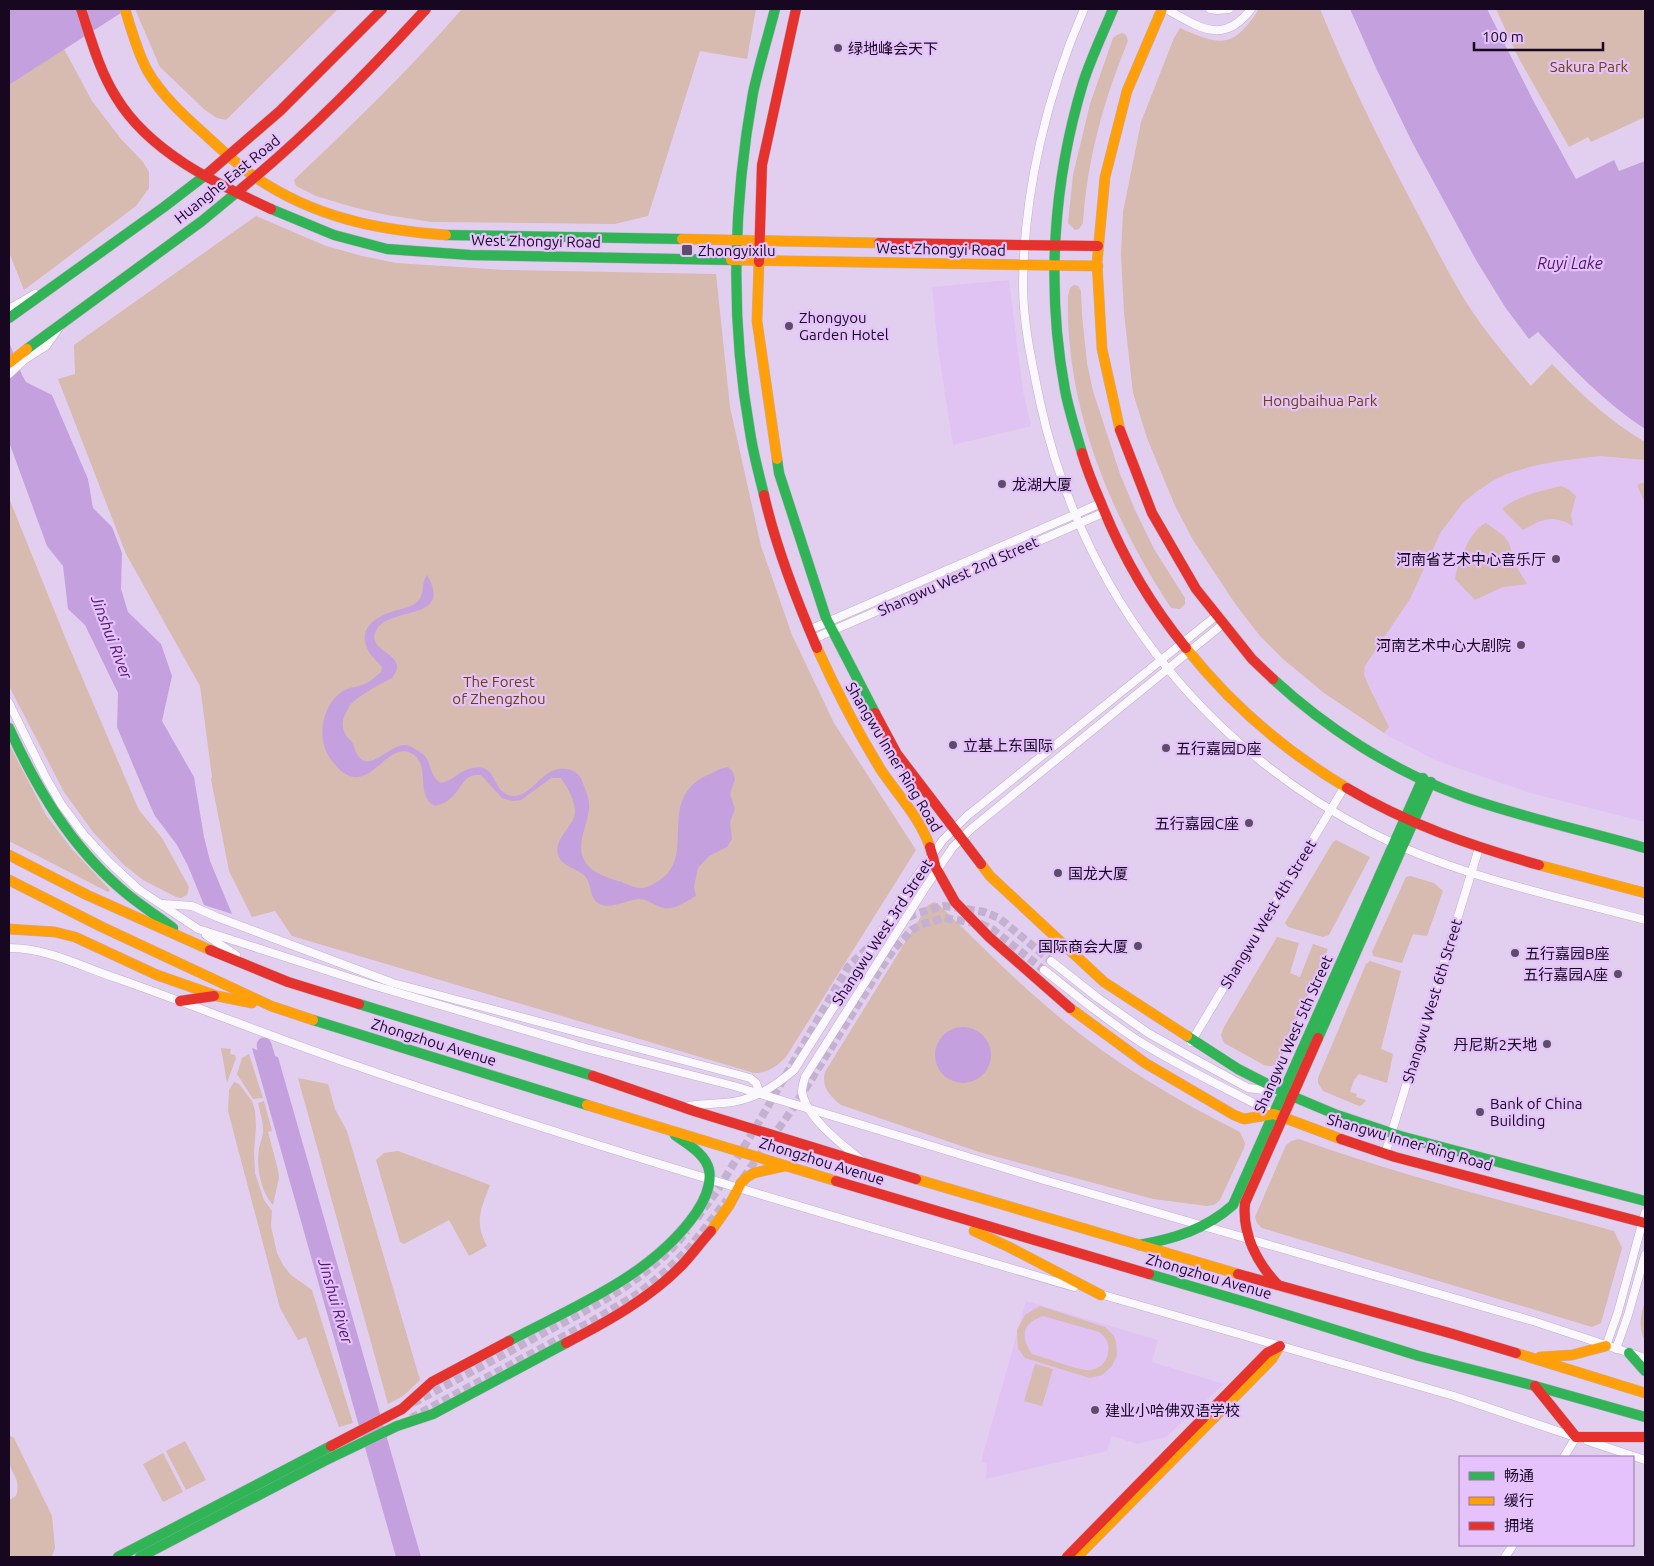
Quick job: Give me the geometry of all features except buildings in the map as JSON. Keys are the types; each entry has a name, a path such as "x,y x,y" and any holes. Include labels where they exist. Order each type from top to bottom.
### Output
{"main road":[{"name":"West Zhongyi Road","path":"81,9 115,98 134,121 170,154 237,192 315,229 374,247 470,255 1098,266"},
{"name":"West Zhongyi Road","path":"125,9 139,51 148,69 163,93 194,125 229,156 269,186 322,212 348,221 377,228 470,236 1098,246"},
{"name":"Huanghe East Road","path":"10,313 171,202 206,175 269,122 382,9"},
{"name":"Huanghe East Road","path":"9,363 25,355 62,324 202,221 280,157 364,76 426,9"},
{"name":"Shangwu Inner Ring Road","path":"775,9 751,103 742,176 736,260 737,318 743,386 753,453 784,566 828,675 875,759 926,834 937,870 954,900 980,929 1040,984 1112,1041 1155,1070 1234,1115 1244,1119 1278,1115 1332,1137 1385,1154 1644,1220"},
{"name":"Shangwu Inner Ring Road","path":"796,9 771,107 762,178 756,260 757,316 763,384 773,449 800,551 829,627 847,666 892,748 908,773 1001,889 1050,936 1114,990 1191,1042 1233,1067 1340,1117 1391,1133 1645,1201"},
{"path":"1113,9 1099,40 1075,112 1060,180 1054,246 1056,336 1065,392 1081,454 1101,508 1118,545 1155,608 1188,652 1222,692 1245,713 1300,757 1384,809 1440,834 1479,848 1645,893"},
{"path":"1162,9 1139,56 1119,116 1104,186 1098,246 1098,314 1113,408 1132,468 1157,525 1171,551 1191,583 1254,661 1315,713 1367,748 1404,770 1456,793 1504,810 1645,848"},
{"path":"9,728 47,805 76,844 123,891 194,943"},
{"name":"Shangwu West 5th Street","path":"1138,1245 1183,1236 1205,1226 1226,1213 1233,1205 1288,1094 1427,780"},
{"name":"Zhongzhou Avenue","path":"9,855 86,896 288,982 584,1073 683,1107 867,1164 1645,1393"},
{"name":"Zhongzhou Avenue","path":"9,880 102,927 270,1006 357,1035 920,1207 1252,1304 1419,1356 1645,1417"},
{"path":"9,929 55,932 75,938 157,975 217,996 270,1006"},
{"path":"180,1000 217,996"},
{"name":"Shangwu West 5th Street","path":"1278,1115 1243,1211 1244,1223 1259,1262 1266,1273 1278,1285"},
{"path":"118,1557 402,1409 432,1382 632,1275 668,1246 685,1226 707,1192 710,1179 705,1162 700,1154 669,1129"},
{"path":"140,1557 324,1461 396,1426 433,1414 614,1318 652,1291 683,1264 718,1222 747,1177 754,1173 786,1166"},
{"path":"920,1207 1009,1247 1101,1294"},
{"path":"1066,1557 1267,1353 1280,1346"},
{"path":"1077,1557 1272,1359 1280,1346"},
{"path":"1529,1358 1572,1355 1606,1346"},
{"path":"1629,1353 1645,1371"},
{"path":"1535,1386 1576,1437 1645,1436"}],"street":[{"path":"1084,9 1071,40 1052,98 1037,161 1025,245 1025,319 1032,369 1053,454 1079,524 1095,557 1133,623 1203,710 1228,733 1284,778 1331,809 1372,832 1430,858 1471,873 1645,920"},
{"path":"1166,9 1211,31 1220,31 1234,26 1251,9"},
{"path":"1210,9 1230,9"},
{"path":"9,374 25,355"},
{"name":"Shangwu West 2nd Street","path":"829,627 1079,524 1101,508"},
{"name":"Shangwu West 2nd Street","path":"811,635 1075,514 1101,508"},
{"name":"Shangwu West 3rd Street","path":"683,1107 744,1100 760,1094 777,1084 794,1070 914,880 952,830 1182,643 1219,620"},
{"name":"Shangwu West 3rd Street","path":"867,1164 831,1135 810,1109 802,1089 806,1076 937,870 971,829 1188,652 1219,620"},
{"path":"9,703 45,776 73,821 109,862 138,889 254,968"},
{"name":"Shangwu West 4th Street","path":"1191,1042 1345,786"},
{"name":"Shangwu West 6th Street","path":"1385,1154 1479,848"},
{"path":"161,903 192,906 393,983 750,1078 756,1083 760,1094"},
{"path":"199,930 372,985 586,1048 760,1094 1044,1180 1516,1316 1645,1358"},
{"path":"9,948 27,948 58,956 88,969 180,1000 353,1065 710,1179 1454,1396 1633,1456"},
{"path":"1051,961 1120,1013 1189,1056 1248,1088 1288,1094"},
{"path":"1044,970 1091,1008 1142,1043 1183,1067 1278,1115"},
{"path":"1606,1346 1618,1312 1644,1220"},
{"path":"1616,1349 1645,1255"},
{"path":"1565,1456 1576,1437"},
{"path":"1505,1557 1512,1546"}],"shaded area":[{"path":"1009,280 1023,391 1031,426 953,445 938,349 932,287"},
{"path":"1600,456 1645,460 1645,822 1530,793 1437,761 1396,740 1384,733 1389,727 1364,674 1365,666 1410,599 1441,532 1463,503 1494,480 1507,474 1533,466"},
{"name":"建业小哈佛双语学校","path":"1026,1301 1158,1340 1152,1362 1224,1384 1166,1437 1137,1444 1112,1436 1107,1451 986,1479 987,1464 981,1462"}],"green space":[{"path":"135,9 338,9 226,120 217,118 205,110 160,67"},
{"path":"462,9 756,9 747,59 700,51 648,216 615,224 432,222 356,208 316,196 296,186 294,180 359,118"},
{"name":"Hongbaihua Park","path":"1259,9 1320,9 1375,130 1453,280 1483,326 1531,386 1552,364 1596,406 1619,425 1645,442 1645,460 1600,456 1533,466 1494,480 1463,503 1441,532 1410,599 1365,666 1364,674 1367,682 1389,727 1384,733 1324,693 1283,659 1260,636 1236,605 1193,540 1175,506 1147,438 1133,393 1124,313 1121,254 1123,212 1141,122 1174,38 1180,28 1206,38 1225,40 1241,31"},
{"name":"Sakura Park","path":"1496,9 1645,9 1645,117 1591,142 1588,137 1569,147 1517,55"},
{"path":"1122,33 1126,35 1128,41 1111,85 1098,130 1088,176 1083,223 1079,229 1075,230 1068,223 1073,175 1090,104 1113,38"},
{"path":"64,49 92,101 121,139 143,162 149,172 149,188 136,206 24,290 9,252 9,85"},
{"name":"The Forest of Zhengzhou","path":"256,216 326,246 396,263 505,270 716,274 730,407 761,546 792,635 834,723 916,850 786,1057 772,1068 764,1072 754,1073 292,936 275,911 252,917 229,871 211,779 200,686 126,554 58,379 75,374 74,345"},
{"path":"1074,285 1078,286 1081,291 1087,363 1093,391 1120,474 1154,549 1185,598 1185,604 1180,609 1171,608 1149,573 1111,498 1096,460 1083,420 1074,379 1069,338 1068,296 1070,288"},
{"path":"1645,483 1645,503 1637,485"},
{"path":"1561,486 1576,496 1571,515 1573,526 1559,520 1548,519 1523,530 1504,511 1503,508 1516,500"},
{"path":"9,498 67,642 139,810 162,838 189,887 187,895 181,898 143,880 123,864 93,832 64,792 9,686"},
{"path":"1486,523 1504,536 1509,543 1516,566 1527,584 1503,587 1475,600 1455,579 1462,556 1470,539"},
{"path":"9,744 46,815 71,848 110,890 108,892 9,841"},
{"path":"1336,840 1370,857 1329,935 1323,937 1288,927 1285,923 1333,842"},
{"path":"1410,876 1434,883 1443,891 1427,936 1413,934 1402,963 1373,956 1372,952 1406,877"},
{"path":"934,902 1031,993 1090,1042 1163,1090 1240,1132 1245,1143 1244,1148 1220,1200 1214,1205 1207,1206 1153,1199 979,1152 841,1105 833,1098 825,1087 825,1072 928,905"},
{"path":"1277,937 1299,943 1290,973 1300,977 1313,944 1328,949 1280,1060 1274,1066 1269,1066 1224,1043 1221,1035"},
{"path":"1370,961 1401,971 1381,1049 1393,1054 1387,1083 1359,1074 1354,1080 1350,1092 1357,1094 1356,1097 1366,1100 1359,1106 1323,1091 1318,1083 1318,1078 1366,964"},
{"path":"221,1048 231,1049 230,1054 235,1055 236,1058 227,1083"},
{"path":"249,1054 263,1098 253,1099 237,1074 242,1058"},
{"path":"298,1078 328,1084 335,1109 347,1131 420,1380 403,1396 388,1404"},
{"path":"234,1082 239,1084 252,1101 255,1111 255,1173 264,1200 272,1211 271,1226 277,1253 291,1275 312,1290 353,1423 339,1427 306,1337 298,1340 280,1308 228,1111 229,1090"},
{"path":"264,1101 272,1131 268,1132 279,1178 273,1205 265,1193 260,1179 258,1164 263,1130 258,1103"},
{"path":"1299,1139 1416,1177 1614,1231 1622,1248 1601,1323 1592,1327 1262,1228 1257,1223 1255,1217 1286,1145 1291,1141"},
{"path":"398,1151 490,1185 480,1215 481,1229 487,1246 469,1256 449,1220 404,1244 400,1242 376,1160 384,1153"},
{"path":"1645,1302 1645,1341 1640,1321"},
{"path":"1040,1306 1105,1327 1114,1336 1116,1342 1117,1355 1112,1366 1102,1375 1090,1378 1025,1358 1018,1348 1017,1330 1025,1315","holes":["1043,1316 1099,1332 1105,1338 1108,1350 1104,1362 1093,1370 1084,1370 1032,1354 1028,1348 1025,1336 1025,1331 1031,1322"]},
{"path":"1035,1364 1053,1369 1042,1406 1024,1401"},
{"path":"9,1435 14,1438 52,1516 55,1548 52,1557 9,1557 9,1500 16,1496 18,1485 9,1460"},
{"path":"185,1441 206,1480 186,1490 166,1451"},
{"path":"163,1453 183,1492 163,1502 143,1464"}],"water":[{"path":"9,9 127,9 9,85"},
{"name":"Ruyi Lake","path":"1350,9 1487,9 1535,104 1576,179 1614,160 1619,171 1645,161 1645,429 1602,396 1538,332 1529,339 1505,307 1476,260 1412,142"},
{"path":"9,342 26,382 52,395 88,479 93,508 112,527 122,553 121,589 128,612 161,644 172,676 162,721 194,777 210,861 232,914 204,905 177,845 155,816 117,727 118,693 85,625 68,609 63,566 47,546 9,442"},
{"path":"427,575 433,590 433,600 427,606 417,611 384,622 377,629 374,637 380,648 396,662 397,668 394,675 353,702 344,717 344,731 359,757 365,761 370,761 399,746 407,745 426,757 433,775 441,783 468,769 481,767 491,774 502,791 507,795 515,796 522,794 546,774 553,771 561,769 574,771 582,781 589,803 588,816 581,844 584,860 588,866 601,875 640,888 647,887 660,880 671,869 676,856 680,811 684,797 693,784 714,772 728,767 733,772 735,779 730,794 735,809 730,822 732,839 727,847 709,856 698,868 694,887 696,896 672,908 664,908 639,899 608,906 597,902 593,897 585,876 560,859 558,846 572,822 575,810 572,797 561,778 551,778 521,800 513,801 502,798 481,775 475,775 467,778 449,800 435,806 425,795 421,764 411,753 402,752 393,755 367,774 358,777 348,775 337,767 328,756 323,743 323,725 328,708 339,694 347,689 367,683 381,672 382,667 370,654 366,644 366,631 380,617 416,603 421,597"},
{"path":"963,1027 978,1032 986,1040 991,1055 986,1070 978,1078 963,1083 948,1078 940,1070 935,1055 940,1040 948,1032"},
{"path":"252,1048 278,1057 421,1557 396,1557"}],"waterway":[{"name":"Jinshui River","path":"264,1045 272,1072"}],"tunnel":[{"path":"697,1218 717,1191 756,1127 848,967 880,936 896,924 915,914 943,906 984,912 999,918 1051,961"},
{"path":"743,1178 794,1107 894,949 912,930 920,925 944,918 981,924 992,929 1044,970"},
{"path":"411,1418 594,1320 639,1293 668,1269 690,1247 727,1200"},
{"path":"413,1403 578,1315 618,1291 655,1264 687,1231"}],"traffic: fast":[{"path":"764,495 753,448 744,390 739,348 736,262 741,177 746,135 755,82 775,9"},
{"path":"1082,453 1067,398 1059,352 1054,274 1056,235 1059,197 1073,120 1086,74 1113,9"},
{"path":"9,318 207,174"},
{"path":"27,349 202,221 242,188"},
{"path":"271,209 334,235 387,249 470,255 731,260"},
{"path":"446,235 682,239"},
{"path":"777,459 779,473 826,618 875,713"},
{"path":"1273,679 1337,731 1384,760 1434,785 1505,810 1645,848"},
{"path":"9,728 43,794 56,815 86,854 121,889 173,928"},
{"path":"1139,1245 1165,1240 1201,1227 1233,1205 1423,778"},
{"path":"1318,1038 1431,782"},
{"path":"359,1004 593,1076"},
{"path":"313,1020 587,1105"},
{"path":"1187,1036 1238,1069 1287,1094 1337,1115 1400,1136 1645,1201"},
{"path":"509,1341 586,1302 635,1272 658,1255 696,1213 707,1193 710,1176 709,1170 700,1154 675,1135"},
{"path":"1149,1274 1419,1356 1645,1417"},
{"path":"140,1557 324,1461 397,1426 433,1414 566,1343"},
{"path":"1629,1353 1645,1371"},
{"path":"118,1557 331,1446"}],"traffic: slow":[{"path":"125,9 143,63 153,80 176,108 232,159 255,177 277,191 300,202 346,219 370,225 446,235"},
{"path":"1120,430 1102,349 1097,263 1105,177 1127,91 1162,9"},
{"path":"682,239 879,243"},
{"path":"731,260 1098,266"},
{"path":"759,262 757,321 777,459"},
{"path":"9,363 27,349"},
{"path":"817,648 839,695 881,770 915,816 930,847"},
{"path":"1186,648 1221,689 1260,726 1302,759 1347,788"},
{"path":"9,855 87,895 210,950"},
{"path":"981,864 990,876 1104,982 1187,1036"},
{"path":"1539,865 1645,893"},
{"path":"9,880 102,927 271,1006 313,1020"},
{"path":"9,929 55,932 75,937 157,975 217,996 252,1003"},
{"path":"1070,1008 1145,1063 1234,1115 1244,1119 1274,1114 1341,1139"},
{"path":"587,1105 836,1181"},
{"path":"711,1231 730,1204 741,1183 747,1177 754,1173 785,1166"},
{"path":"916,1179 1238,1274"},
{"path":"974,1231 1101,1295"},
{"path":"1540,1357 1572,1355 1606,1346"},
{"path":"1077,1557 1272,1359 1279,1347"},
{"path":"1516,1353 1645,1393"}],"traffic: jam":[{"path":"81,9 96,54 110,87 130,117 146,134 165,150 206,177 271,209"},
{"path":"207,174 280,111 382,9"},
{"path":"242,188 291,146 337,102 426,9"},
{"path":"759,262 762,165 796,9"},
{"path":"879,243 1098,246"},
{"path":"1120,430 1152,513 1196,589 1252,659 1273,679"},
{"path":"1082,453 1109,523 1128,561 1160,614 1186,648"},
{"path":"764,495 787,573 817,648"},
{"path":"875,713 897,754 981,864"},
{"path":"1347,788 1393,813 1440,833 1539,865"},
{"path":"930,847 936,868 955,902 989,937 1070,1008"},
{"path":"210,950 288,982 359,1004"},
{"path":"180,1001 214,996"},
{"path":"1278,1285 1270,1276 1252,1247 1246,1226 1245,1203 1318,1038"},
{"path":"593,1076 694,1111 916,1179"},
{"path":"1341,1139 1395,1157 1645,1223"},
{"path":"836,1181 1149,1274"},
{"path":"566,1343 613,1317 658,1287 684,1263 711,1231"},
{"path":"1238,1274 1516,1353"},
{"path":"331,1446 402,1409 432,1382 509,1341"},
{"path":"1067,1557 1267,1353 1280,1346"},
{"path":"1535,1386 1576,1437 1645,1437"}],"place":[{"name":"绿地峰会天下","path":"838,48"},
{"name":"Zhongyixilu","path":"687,250"},
{"name":"Zhongyou Garden Hotel","path":"789,326"},
{"name":"龙湖大厦","path":"1002,484"},
{"name":"河南省艺术中心音乐厅","path":"1556,559"},
{"name":"河南艺术中心大剧院","path":"1521,645"},
{"name":"立基上东国际","path":"953,745"},
{"name":"五行嘉园D座","path":"1166,748"},
{"name":"五行嘉园C座","path":"1249,823"},
{"name":"国龙大厦","path":"1058,873"},
{"name":"国际商会大厦","path":"1138,946"},
{"name":"五行嘉园B座","path":"1515,953"},
{"name":"五行嘉园A座","path":"1618,974"},
{"name":"丹尼斯2天地","path":"1547,1044"},
{"name":"Bank of China Building","path":"1480,1112"},
{"name":"建业小哈佛双语学校","path":"1095,1410"}]}
